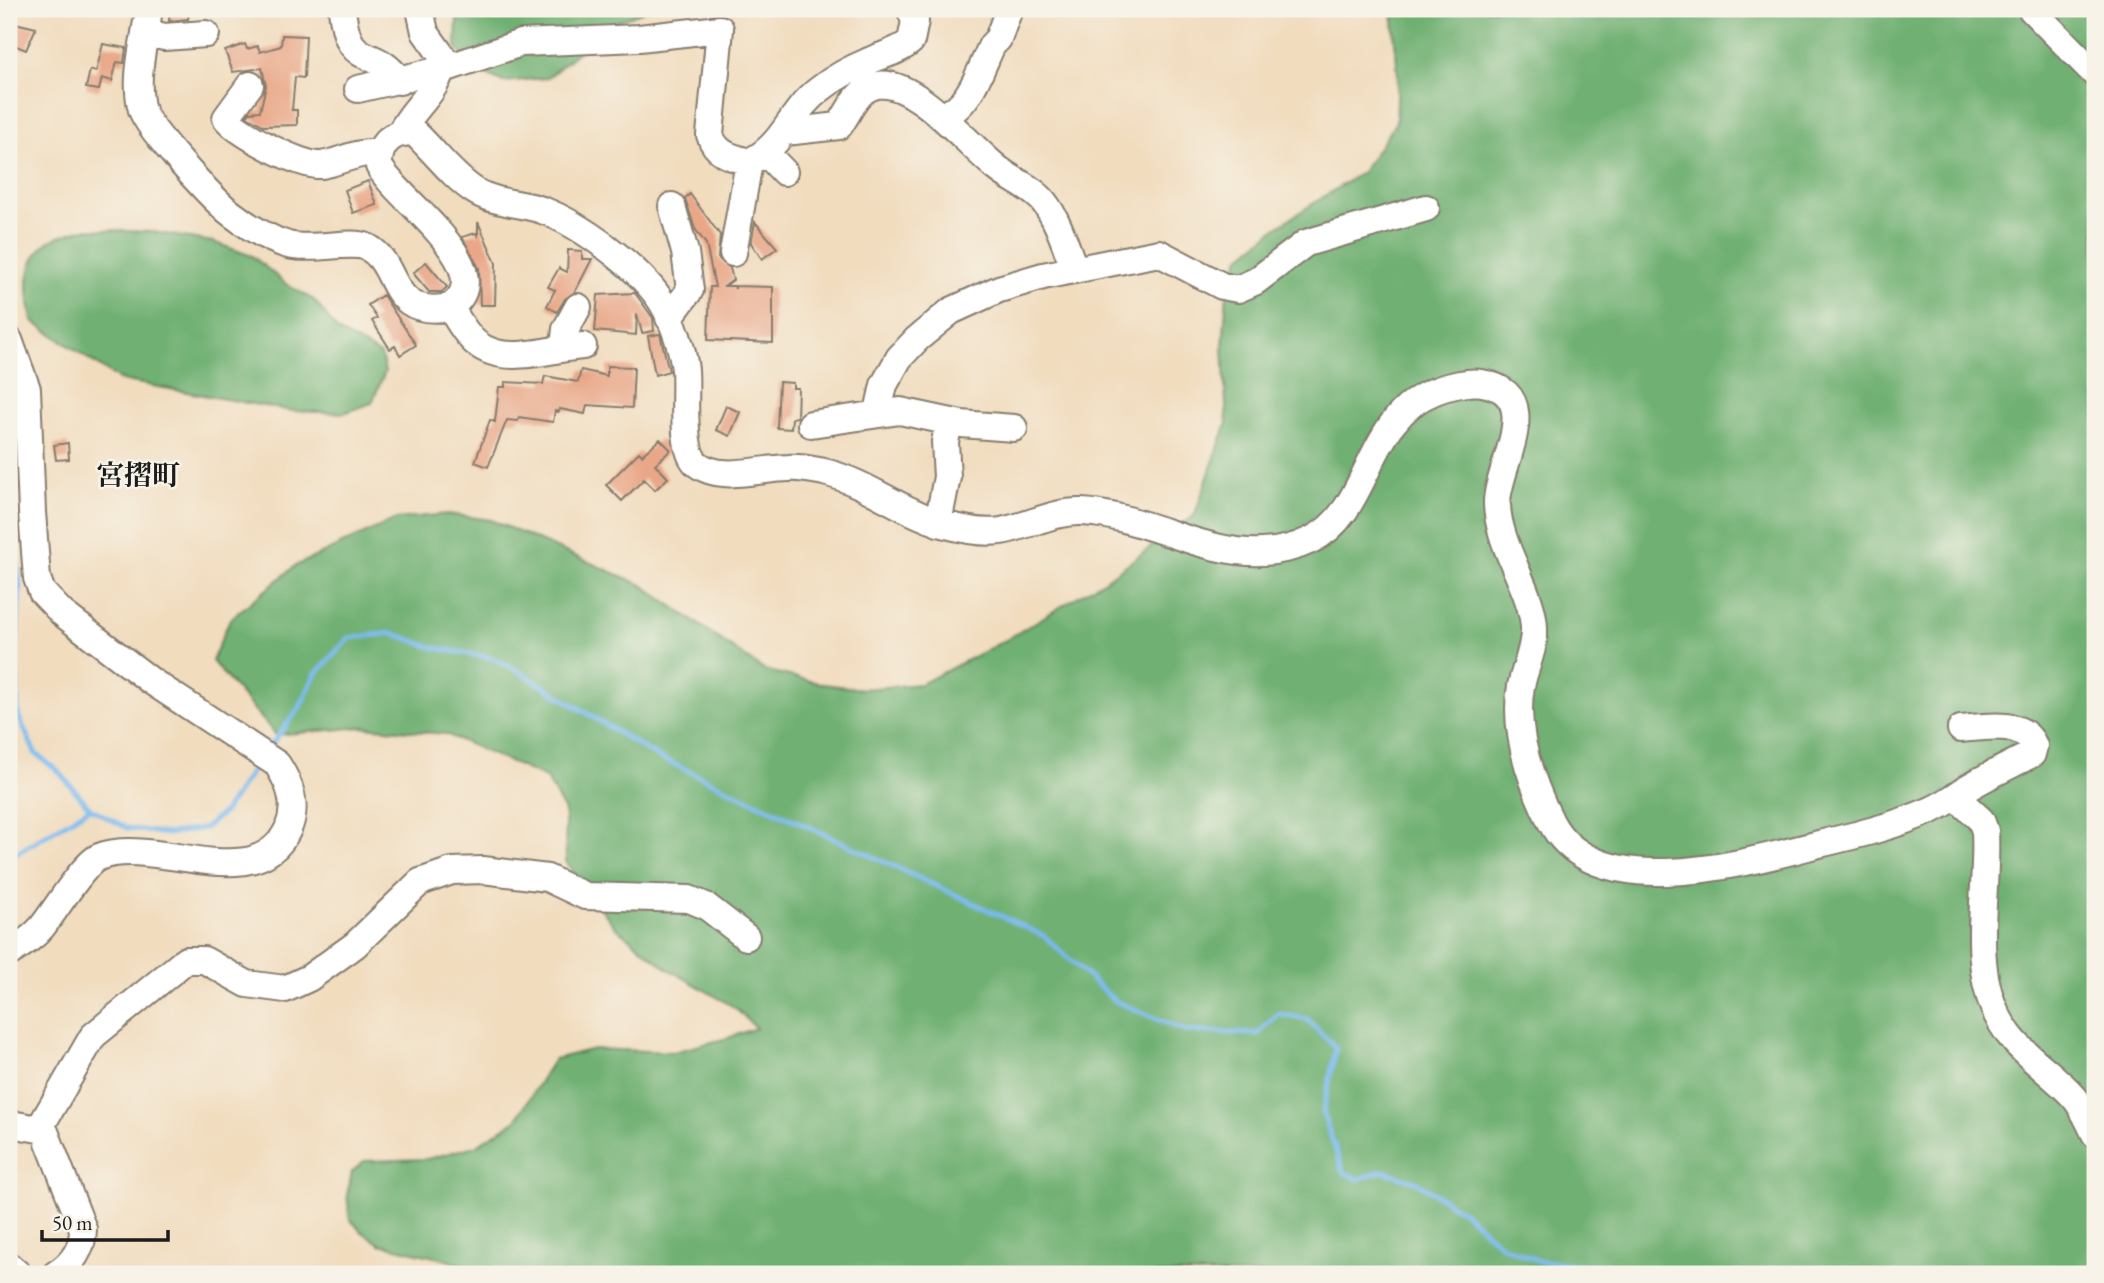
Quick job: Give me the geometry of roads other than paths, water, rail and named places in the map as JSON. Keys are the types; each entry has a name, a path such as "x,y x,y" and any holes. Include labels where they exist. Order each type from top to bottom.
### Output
{"street":[{"path":"342,9 348,43 358,52 390,68 400,81"},
{"path":"421,9 420,18 425,33 446,68"},
{"path":"733,253 767,162 794,116 818,90 842,74 911,41 915,21 910,9"},
{"path":"942,116 951,113 966,99 992,45 998,39 1009,9"},
{"path":"2031,9 2095,74"},
{"path":"148,20 140,100 145,116 230,212 258,232 290,246 365,246 376,253 395,289 407,301 424,307 450,307 461,295 463,268 455,250 382,172 379,153 387,141 401,132 446,68"},
{"path":"148,20 164,37 206,34"},
{"path":"358,89 400,81 521,43 639,38 720,29 710,135 713,146 726,156 767,162"},
{"path":"250,85 226,118 270,147 297,161 320,165 357,152 379,153"},
{"path":"785,132 839,126 853,101 875,85 890,85 905,90 942,116 977,153 1046,204 1075,270"},
{"path":"401,132 415,133 477,193 537,208 564,219 613,254 645,282 663,304 685,364 688,447 697,464 719,471 743,473 794,467 828,473 938,523 982,532 999,531 1053,515 1087,512 1118,518 1224,550 1255,554 1286,549 1312,540 1336,524 1384,434 1399,413 1419,397 1449,386 1483,383 1504,394 1511,400 1516,412 1515,435 1498,486 1497,508 1503,536 1534,620 1535,636 1522,682 1517,717 1525,751 1553,827 1569,844 1585,855 1639,870 1684,873 1715,869 1873,831 1926,813 2032,754 2034,746 2025,734 2009,727 1961,729"},
{"path":"669,318 690,290 685,252 672,206"},
{"path":"878,412 884,385 899,358 951,311 999,289 1159,253 1222,286 1238,289 1256,281 1306,243 1426,208"},
{"path":"450,307 476,343 489,349 534,354 574,346 566,329 579,307"},
{"path":"9,340 27,390 32,512 37,578 42,592 62,613 151,681 252,745 277,764 287,779 294,810 283,840 274,851 250,863 141,854 101,856 86,867 37,933 9,953"},
{"path":"811,424 878,412 900,411 949,422 1014,428"},
{"path":"938,523 946,487 945,442 949,422"},
{"path":"1957,798 1981,820 1985,831 1982,939 1984,972 1993,1004 2015,1042 2076,1099 2095,1134"},
{"path":"57,1274 74,1258 80,1246 83,1229 42,1124 93,1036 186,960 204,960 247,984 285,989 309,978 355,945 420,882 435,875 483,870 547,878 585,896 689,899 706,906 747,937"},
{"path":"11,1124 44,1130"},
{"path":"9,1266 19,1274"}],"waterway":[{"path":"9,496 20,587 16,649 18,715 35,753 59,772 90,808 127,828 168,834 205,828 224,812 258,762"},
{"path":"268,749 300,707 315,675 349,638 392,633 431,647 492,658 517,670 656,756 1044,936 1115,1001 1186,1031 1258,1034 1278,1014 1307,1019 1336,1048 1323,1113 1343,1172 1358,1179 1382,1171 1415,1181 1469,1216 1502,1246 1542,1262 1612,1267 1651,1274"},
{"path":"9,858 90,808"}],"district":[{"name":"宮摺町","path":"138,475"}]}
